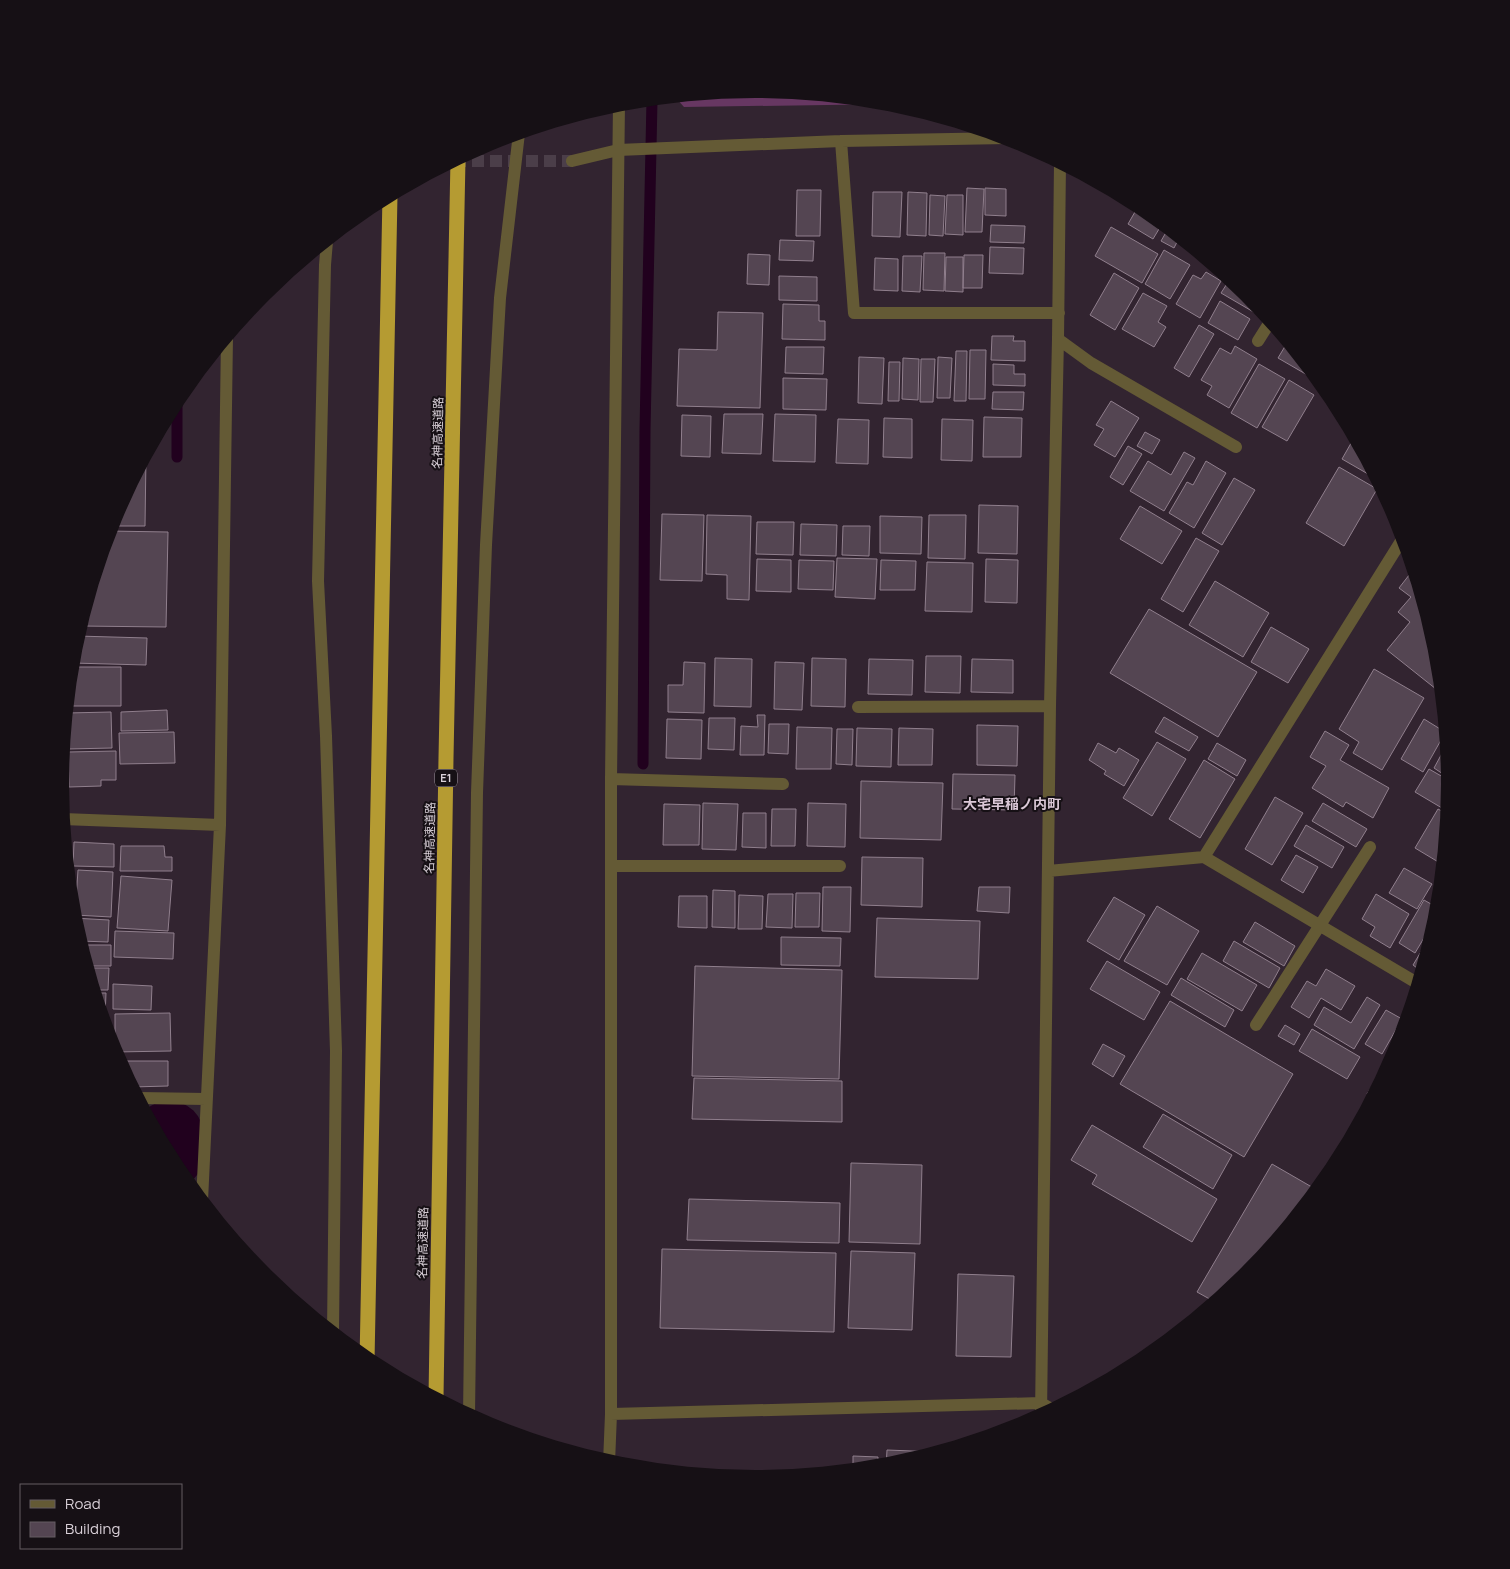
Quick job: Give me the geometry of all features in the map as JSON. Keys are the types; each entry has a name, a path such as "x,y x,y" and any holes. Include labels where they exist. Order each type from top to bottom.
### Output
{"highway":[{"name":"名神高速道路","path":"436,1392 458,166"},
{"path":"367,1350 390,204"}],"street":[{"path":"609,1455 611,1414 610,779 619,112"},
{"path":"572,161 618,150 842,141 985,138"},
{"path":"469,1408 476,803 500,298 518,141"},
{"path":"842,141 854,313 1059,313"},
{"path":"1041,1408 1050,706 1059,313 1060,170"},
{"path":"326,249 324,265 318,581 326,736 336,1051 333,1326"},
{"path":"1258,341 1267,327"},
{"path":"1058,339 1091,363 1236,448"},
{"path":"202,1191 220,825 227,347"},
{"path":"1204,857 1398,546"},
{"path":"858,707 1050,706"},
{"path":"610,779 783,784"},
{"path":"70,819 220,825"},
{"path":"1256,1025 1370,847"},
{"path":"1048,871 1204,857 1413,980"},
{"path":"610,866 840,866"},
{"path":"145,1098 206,1099"},
{"path":"611,1414 1041,1402 1047,1406"}],"shaded area":[{"path":"755,98 849,105 684,107 680,103"}],"building":[{"path":"967,188 984,189 982,232 965,232"},
{"path":"985,188 1006,189 1006,216 985,215"},
{"path":"797,190 821,190 820,236 796,236"},
{"path":"873,192 902,192 900,237 872,236"},
{"path":"908,192 927,193 926,236 907,235"},
{"path":"930,195 945,196 943,236 929,235"},
{"path":"947,195 963,195 963,235 945,234"},
{"path":"1134,213 1159,230 1153,239 1128,224"},
{"path":"991,225 1025,226 1024,243 990,242"},
{"path":"1111,227 1158,254 1142,283 1095,256"},
{"path":"1165,234 1177,243 1174,248 1161,241"},
{"path":"780,240 814,241 813,261 779,260"},
{"path":"990,247 1024,248 1023,274 989,273"},
{"path":"1164,250 1190,265 1170,299 1145,284"},
{"path":"924,253 945,253 944,291 923,290"},
{"path":"748,254 770,255 769,285 747,284"},
{"path":"964,255 983,255 982,288 963,288"},
{"path":"903,256 922,256 920,292 902,291"},
{"path":"946,257 963,257 963,292 945,291"},
{"path":"875,258 898,259 898,291 874,290"},
{"path":"1206,272 1221,281 1200,318 1176,304 1193,275 1201,279"},
{"path":"1114,273 1139,288 1115,330 1090,315"},
{"path":"779,276 817,277 817,301 779,300"},
{"path":"1226,286 1251,310 1221,293"},
{"path":"1143,293 1167,306 1158,322 1166,327 1154,347 1122,329"},
{"path":"1220,301 1250,319 1238,340 1208,323"},
{"path":"783,304 819,305 819,321 825,321 825,340 782,339"},
{"path":"718,312 763,313 760,408 677,406 679,349 717,350"},
{"path":"1199,325 1214,334 1189,377 1174,368"},
{"path":"992,336 1014,336 1013,341 1025,341 1025,361 991,360"},
{"path":"1235,346 1257,359 1229,408 1207,395 1212,386 1201,380 1220,348 1231,354"},
{"path":"786,347 824,347 823,374 785,373"},
{"path":"1284,348 1303,373 1278,358"},
{"path":"970,350 986,350 985,399 969,399"},
{"path":"956,351 967,351 966,401 954,401"},
{"path":"859,357 884,358 882,404 858,403"},
{"path":"938,357 952,358 950,398 937,398"},
{"path":"903,358 919,359 918,400 902,399"},
{"path":"921,359 935,359 933,402 920,402"},
{"path":"889,362 900,362 899,401 888,401"},
{"path":"993,364 1014,365 1014,374 1025,374 1025,386 993,385"},
{"path":"1259,364 1285,379 1257,428 1231,413"},
{"path":"783,378 827,379 826,410 783,409"},
{"path":"1289,380 1314,395 1287,441 1262,427"},
{"path":"993,392 1024,392 1023,410 992,409"},
{"path":"1111,401 1139,418 1115,457 1094,445 1104,429 1096,425"},
{"path":"724,414 763,414 761,454 722,453"},
{"path":"775,414 816,415 815,462 773,461"},
{"path":"682,415 711,416 710,457 681,456"},
{"path":"984,417 1022,418 1021,457 983,457"},
{"path":"884,418 912,419 912,458 883,457"},
{"path":"838,419 869,420 868,464 836,463"},
{"path":"942,419 973,420 972,461 941,460"},
{"path":"1145,432 1160,440 1152,454 1137,446"},
{"path":"1351,444 1366,473 1342,459"},
{"path":"1128,446 1142,454 1123,485 1110,477"},
{"path":"1184,452 1195,458 1164,511 1130,491 1148,461 1171,475"},
{"path":"1206,461 1226,473 1194,528 1169,513 1187,482 1193,485"},
{"path":"1339,467 1372,486 1375,492 1344,546 1306,523"},
{"path":"146,470 145,526 119,526"},
{"path":"1234,478 1255,490 1222,545 1202,533"},
{"path":"979,505 1018,506 1017,554 978,553"},
{"path":"1140,506 1182,531 1162,564 1120,539"},
{"path":"662,514 704,515 702,581 660,580"},
{"path":"707,515 751,516 749,600 727,599 727,575 706,574"},
{"path":"929,515 966,515 965,559 928,558"},
{"path":"880,516 922,517 921,554 880,553"},
{"path":"757,522 794,522 793,555 756,554"},
{"path":"801,524 837,525 836,556 800,555"},
{"path":"843,526 870,526 869,556 842,555"},
{"path":"118,531 168,532 166,627 88,626 105,564"},
{"path":"1196,538 1219,551 1183,612 1161,599"},
{"path":"837,558 877,559 875,599 835,597"},
{"path":"757,559 791,560 791,592 756,591"},
{"path":"986,559 1018,560 1017,603 985,602"},
{"path":"799,560 834,561 833,590 798,589"},
{"path":"881,560 916,561 915,590 880,590"},
{"path":"927,562 973,563 972,612 925,611"},
{"path":"1409,576 1428,651 1434,687 1387,650 1410,622 1398,612 1411,597 1399,588"},
{"path":"1215,581 1269,613 1243,657 1189,625"},
{"path":"1149,609 1257,672 1218,737 1110,673"},
{"path":"1271,627 1309,649 1288,683 1251,662"},
{"path":"85,636 147,638 146,665 80,663"},
{"path":"926,656 961,656 960,693 925,692"},
{"path":"715,658 752,659 751,707 714,706"},
{"path":"812,658 846,659 845,707 811,706"},
{"path":"869,659 913,660 912,695 868,694"},
{"path":"972,659 1013,660 1013,693 971,692"},
{"path":"684,662 705,663 704,713 668,712 668,685 683,685"},
{"path":"775,662 804,663 802,710 774,709"},
{"path":"79,667 121,667 121,706 74,706"},
{"path":"1374,669 1424,698 1382,770 1353,753 1359,742 1339,729"},
{"path":"167,710 168,730 121,731 121,712"},
{"path":"111,712 112,748 70,749 73,713"},
{"path":"757,715 765,715 764,755 740,755 741,726 758,727"},
{"path":"1164,717 1198,737 1189,751 1155,732"},
{"path":"709,718 735,718 734,750 708,749"},
{"path":"667,719 702,720 701,759 666,758"},
{"path":"1424,719 1439,728 1440,742 1423,772 1401,759"},
{"path":"769,724 789,724 788,754 768,753"},
{"path":"977,725 1018,726 1017,766 977,765"},
{"path":"797,727 832,728 831,769 796,769"},
{"path":"857,728 892,729 891,767 856,766"},
{"path":"899,728 933,729 932,765 898,765"},
{"path":"837,729 853,729 852,765 836,764"},
{"path":"1325,731 1349,745 1340,760 1389,788 1373,818 1346,802 1343,807 1312,788 1326,766 1310,757"},
{"path":"174,732 175,763 120,764 119,733"},
{"path":"1157,742 1186,759 1152,816 1123,798"},
{"path":"1098,743 1116,753 1119,748 1139,760 1124,786 1104,774 1106,771 1089,760"},
{"path":"1217,743 1246,760 1237,776 1208,759"},
{"path":"116,751 116,780 101,780 101,786 69,787 70,752"},
{"path":"1440,756 1441,772 1434,768"},
{"path":"1204,760 1235,779 1200,838 1169,819"},
{"path":"1429,769 1441,776 1440,807 1415,792"},
{"path":"953,774 1015,775 1014,810 952,809"},
{"path":"861,781 943,783 941,840 860,838"},
{"path":"1275,797 1303,813 1272,865 1245,849"},
{"path":"703,803 738,804 736,850 702,849"},
{"path":"808,803 846,804 845,847 807,846"},
{"path":"1323,803 1367,829 1356,847 1312,821"},
{"path":"664,804 700,805 699,845 663,845"},
{"path":"772,809 796,809 795,846 771,846"},
{"path":"1438,809 1440,810 1436,861 1415,848"},
{"path":"743,813 766,813 766,848 742,847"},
{"path":"1306,825 1344,847 1332,868 1294,846"},
{"path":"74,842 114,844 114,867 74,866"},
{"path":"121,846 164,846 165,857 172,857 172,871 120,871"},
{"path":"1296,855 1318,867 1303,893 1281,880"},
{"path":"862,857 923,858 922,907 861,905"},
{"path":"1404,868 1432,884 1417,909 1389,893"},
{"path":"78,870 113,872 111,917 82,915 77,886"},
{"path":"121,876 172,880 168,931 117,928"},
{"path":"823,887 851,887 850,932 822,931"},
{"path":"979,887 1010,887 1009,913 977,911"},
{"path":"713,890 735,891 735,928 712,927"},
{"path":"796,893 820,893 819,927 795,927"},
{"path":"768,894 793,894 792,928 766,927"},
{"path":"1376,894 1409,914 1390,948 1370,936 1375,927 1362,919"},
{"path":"739,895 763,896 762,929 738,929"},
{"path":"679,896 707,896 707,928 678,927"},
{"path":"1114,897 1145,915 1119,960 1087,941"},
{"path":"1424,900 1430,904 1423,939 1415,953 1399,943"},
{"path":"1157,906 1199,931 1167,985 1124,961"},
{"path":"877,918 980,921 978,979 875,977"},
{"path":"82,919 109,920 108,942 87,941"},
{"path":"1255,922 1295,946 1284,966 1243,942"},
{"path":"115,931 174,933 173,959 114,957"},
{"path":"781,937 841,938 840,966 781,965"},
{"path":"1234,941 1280,968 1269,988 1223,961"},
{"path":"88,945 111,945 111,966 93,966"},
{"path":"1202,953 1257,985 1242,1011 1187,979"},
{"path":"1420,953 1416,968 1413,965"},
{"path":"1107,961 1160,992 1144,1020 1090,989"},
{"path":"695,966 842,970 839,1079 692,1076"},
{"path":"94,968 109,968 108,990 100,990"},
{"path":"1326,969 1355,986 1341,1010 1321,998 1309,1018 1291,1007 1307,981 1316,986"},
{"path":"1181,978 1234,1010 1225,1027 1171,995"},
{"path":"113,984 152,986 151,1010 113,1009"},
{"path":"101,993 106,993 105,1006"},
{"path":"1367,997 1380,1005 1354,1049 1314,1025 1324,1007 1351,1023"},
{"path":"1170,1001 1293,1074 1244,1157 1120,1084"},
{"path":"1386,1010 1400,1018 1382,1054 1365,1044"},
{"path":"170,1013 171,1051 123,1052 115,1031 115,1014"},
{"path":"1285,1025 1300,1034 1294,1045 1278,1036"},
{"path":"1312,1029 1360,1057 1347,1079 1299,1051"},
{"path":"1103,1044 1125,1056 1113,1077 1092,1064"},
{"path":"127,1061 168,1061 168,1086 139,1087"},
{"path":"694,1078 842,1081 842,1122 692,1119"},
{"path":"1163,1114 1232,1155 1213,1189 1143,1147"},
{"path":"1092,1125 1217,1199 1192,1242 1092,1184 1097,1175 1071,1160"},
{"path":"851,1163 922,1165 920,1244 849,1242"},
{"path":"1272,1164 1311,1186 1271,1237 1240,1270 1209,1298 1197,1292"},
{"path":"689,1199 840,1203 839,1243 687,1240"},
{"path":"662,1249 836,1253 834,1332 660,1328"},
{"path":"851,1251 915,1253 912,1330 848,1328"},
{"path":"958,1274 1014,1276 1011,1357 956,1356"},
{"path":"887,1450 916,1451 889,1458 887,1458"},
{"path":"853,1456 878,1457 878,1460 853,1464"}],"waterway":[{"path":"643,764 645,430 652,106"},
{"path":"177,415 177,457"},
{"path":"169,1135 169,1141"}],"tunnel":[{"path":"468,161 572,161"}],"district":[{"name":"大宅早稲ノ内町","path":"1012,804"}]}
